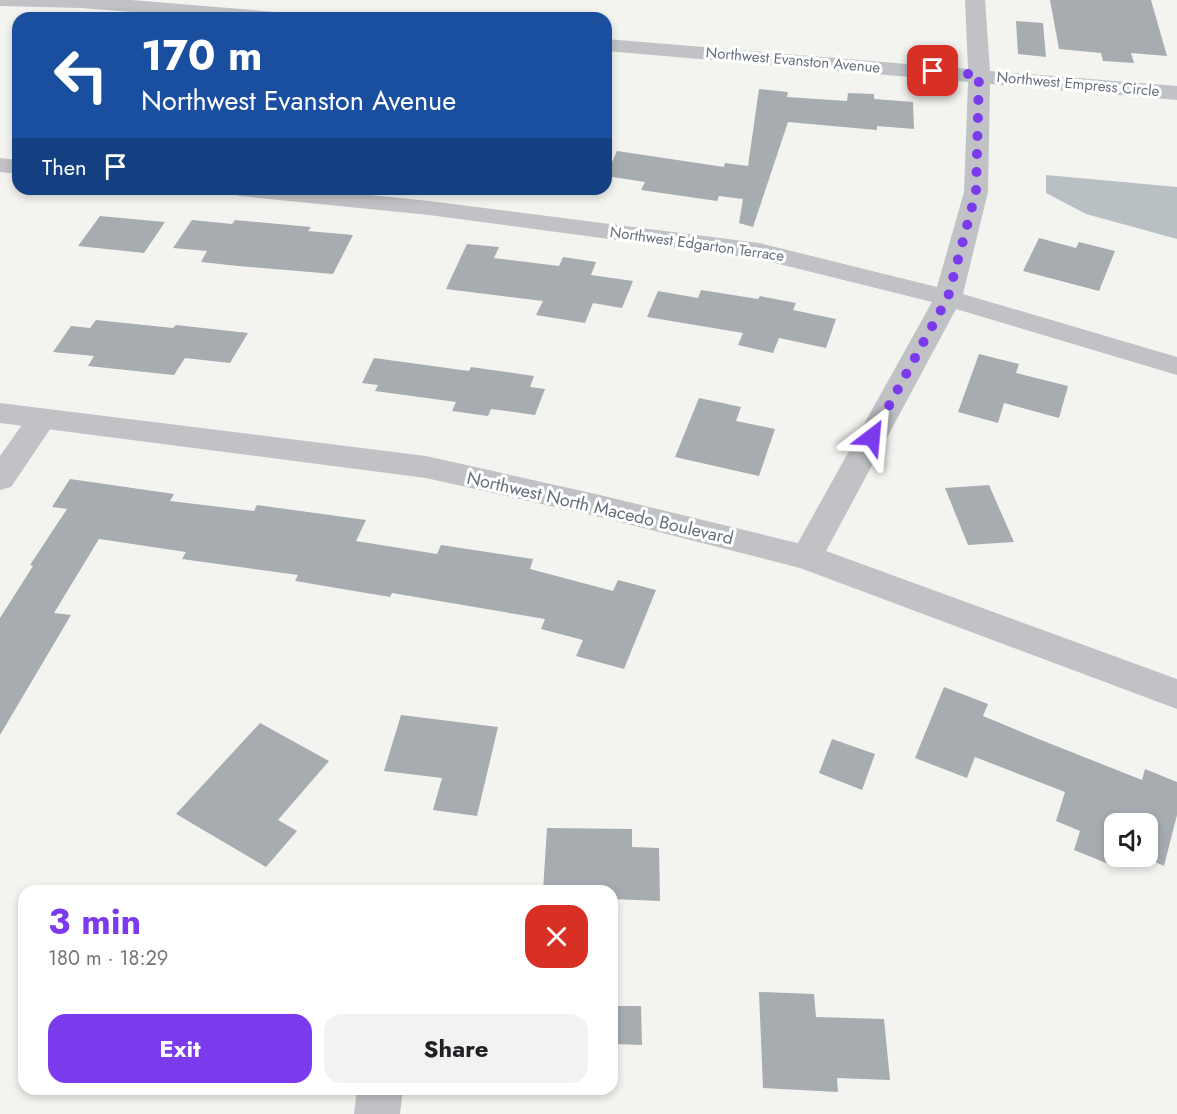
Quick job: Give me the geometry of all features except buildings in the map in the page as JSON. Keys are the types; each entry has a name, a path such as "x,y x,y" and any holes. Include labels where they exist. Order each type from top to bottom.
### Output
{"street":[{"path":"0,0 82,2 203,12"},
{"path":"806,557 948,297 976,192 979,75 975,0"},
{"name":"Northwest Evanston Avenue","path":"612,45 979,75"},
{"name":"Northwest Empress Circle","path":"979,75 1177,93"},
{"name":"Northwest Edgarton Terrace","path":"300,195 429,208 759,251 948,297 1177,366"},
{"name":"Northwest North Macedo Boulevard","path":"0,413 426,467 600,506 806,557 1177,694"},
{"path":"0,479 42,420"},
{"path":"377,1114 379,1095"}],"shaded area":[{"path":"1046,175 1177,187 1177,239 1086,214 1046,193"}],"route":[{"path":"872,437 948,297 976,192 979,75 933,71"}]}
